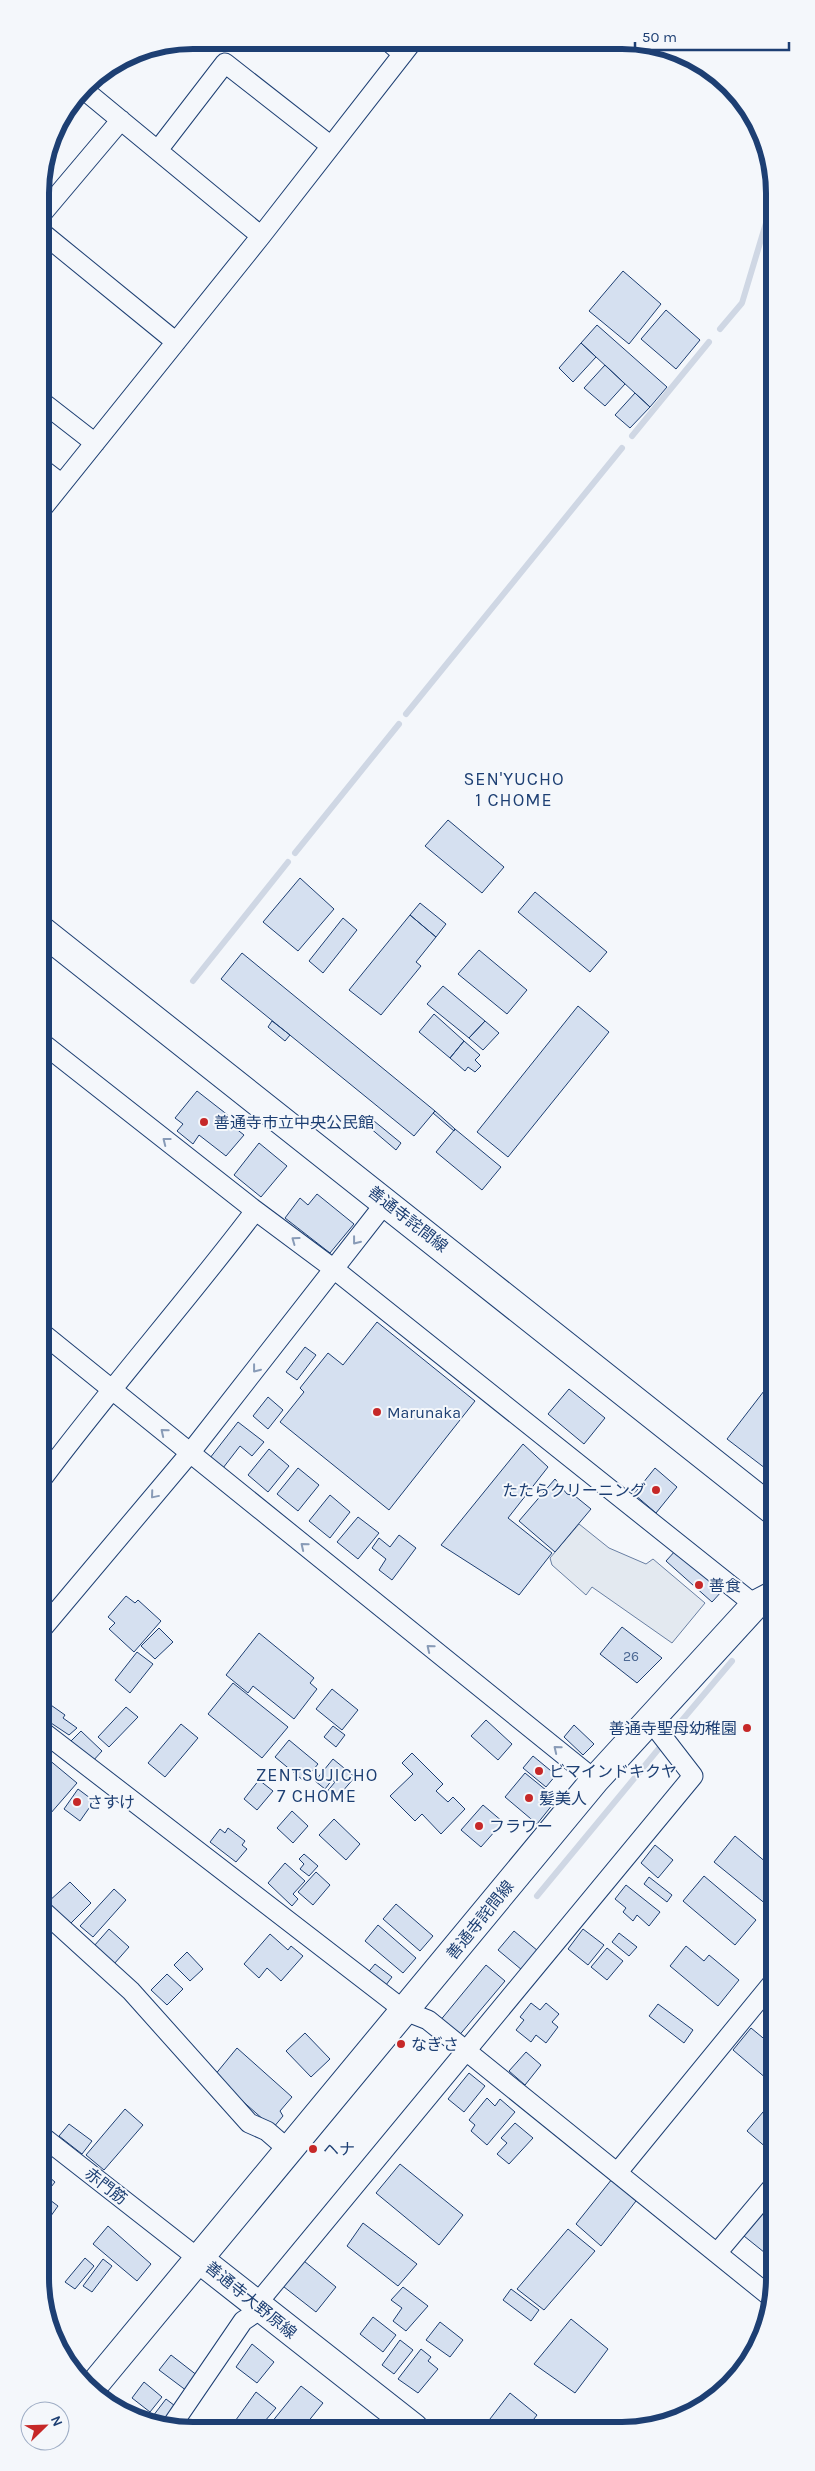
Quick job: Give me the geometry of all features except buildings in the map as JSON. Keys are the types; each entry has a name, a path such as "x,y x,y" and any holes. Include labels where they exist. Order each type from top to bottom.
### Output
{"main road":[{"name":"善通寺詫間線","path":"49,936 766,1505"},
{"name":"善通寺詫間線","path":"199,2259 595,1780 649,1719 764,1600"},
{"name":"善通寺大野原線","path":"95,2384 199,2259 406,2422"}],"street":[{"path":"49,500 261,236 407,49"},
{"path":"158,150 225,63 332,146"},
{"path":"89,93 261,236"},
{"path":"49,205 121,120"},
{"path":"49,238 176,342"},
{"path":"49,407 95,443"},
{"path":"49,474 62,484"},
{"path":"49,1048 256,1211 764,1600"},
{"path":"49,1621 190,1453 386,1202"},
{"path":"49,1470 111,1389 198,1287 256,1211"},
{"path":"49,1340 595,1780"},
{"path":"175,2421 243,2321 258,2307 460,2057 467,2051 693,1776 649,1719"},
{"path":"49,1736 405,2012 428,2020 765,2293"},
{"path":"49,1916 131,1991 249,2123 267,2131 290,2151"},
{"path":"617,2172 766,1991"},
{"name":"赤門筋","path":"49,2142 199,2259"},
{"path":"717,2253 766,2194"}],"shaded area":[{"path":"579,1524 609,1548 646,1564 653,1559 705,1603 672,1643 592,1587 586,1595 552,1565 550,1558"}],"waterway":[{"path":"720,329 742,303 766,223"},
{"path":"632,436 709,342"},
{"path":"406,714 622,448"},
{"path":"295,853 399,724"},
{"path":"193,981 288,862"},
{"path":"673,1731 732,1661"},
{"path":"537,1896 661,1746"}],"place":[{"name":"善通寺市立中央公民館","path":"204,1122"},
{"name":"Marunaka","path":"377,1412"},
{"name":"たたらクリーニング","path":"656,1490"},
{"name":"善食","path":"699,1585"},
{"name":"善通寺聖母幼稚園","path":"747,1728"},
{"name":"ビマインドキクヤ","path":"539,1771"},
{"name":"髪美人","path":"529,1798"},
{"name":"さすけ","path":"77,1802"},
{"name":"フラワー","path":"479,1826"},
{"name":"なぎさ","path":"401,2044"},
{"name":"ヘナ","path":"313,2149"}],"district":[{"name":"SEN'YUCHO 1 CHOME","path":"514,790"},
{"name":"ZENTSUJICHO 7 CHOME","path":"317,1785"}]}
